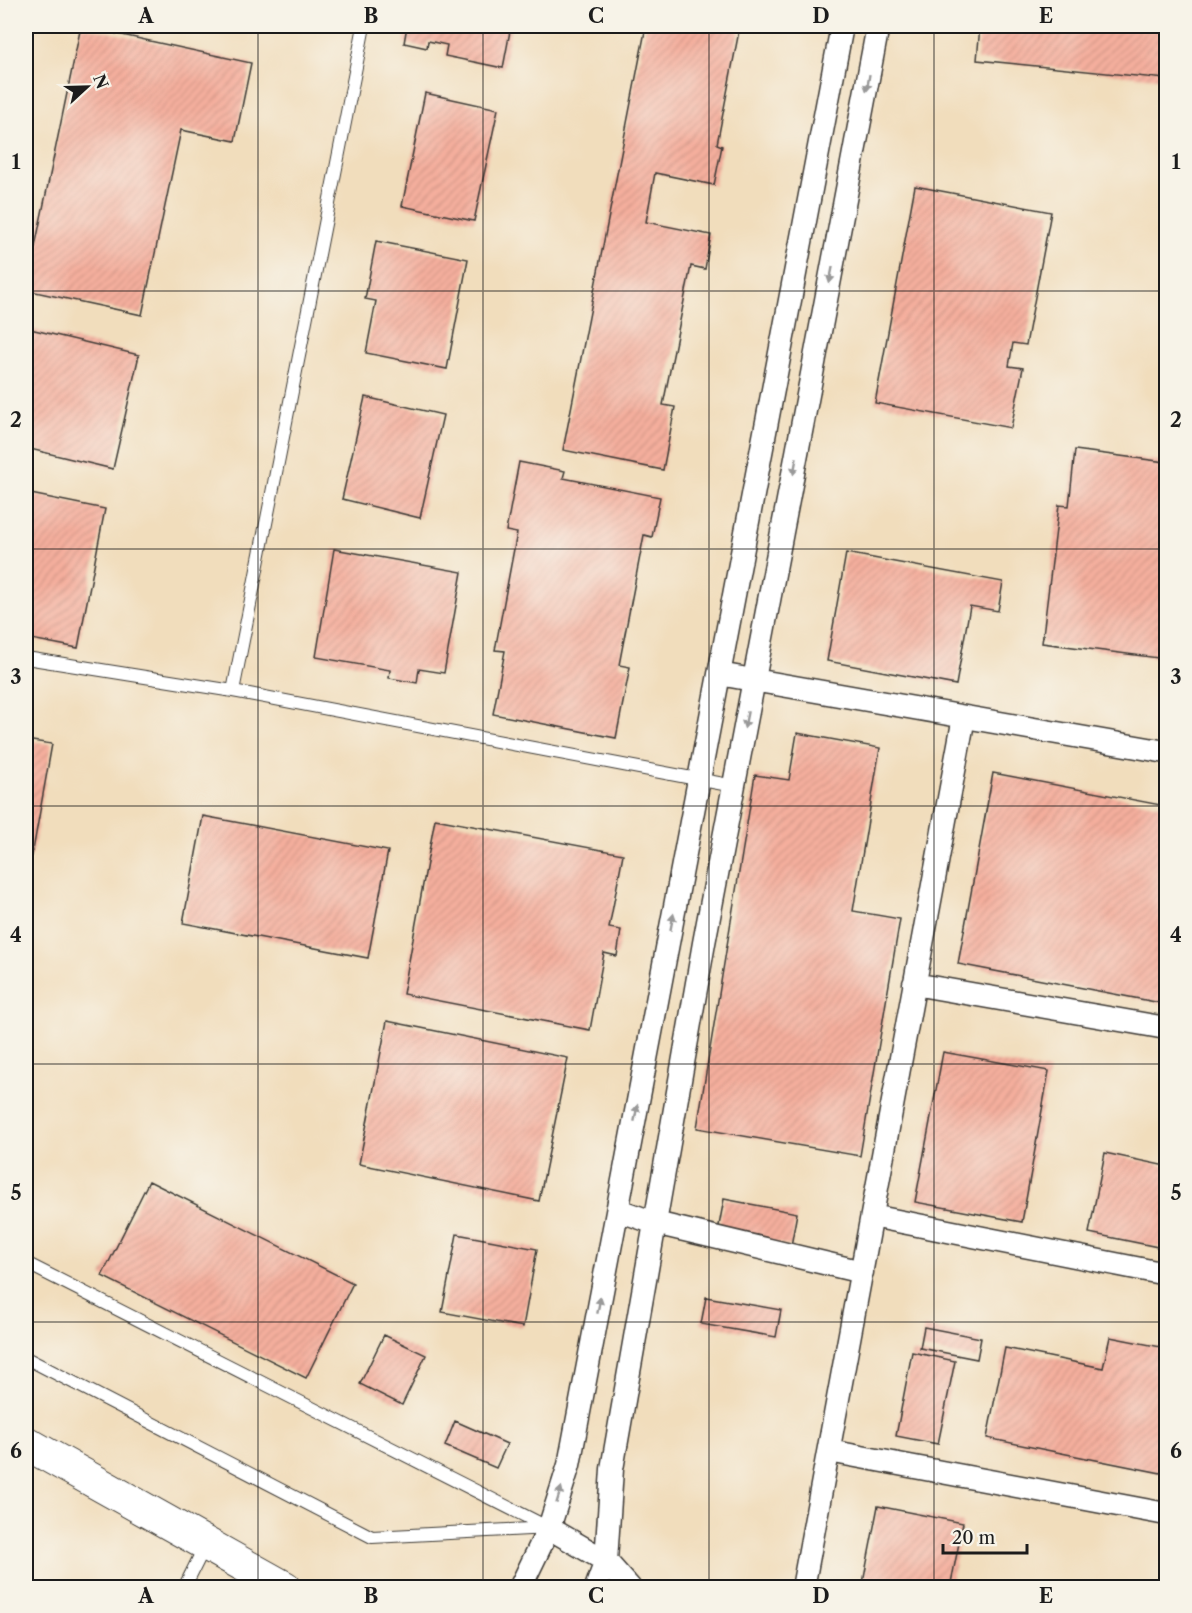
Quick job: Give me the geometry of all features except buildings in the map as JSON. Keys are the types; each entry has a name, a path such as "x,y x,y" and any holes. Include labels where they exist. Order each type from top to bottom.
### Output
{"street":[{"path":"520,1587 549,1528 569,1465 842,26"},
{"path":"596,1587 606,1561 612,1469 704,943 878,26"},
{"path":"719,674 1167,752"},
{"path":"803,1587 964,717"},
{"path":"914,984 1167,1028"},
{"path":"618,1210 655,1223 862,1272"},
{"path":"872,1216 1167,1274"},
{"path":"26,1443 285,1587"},
{"path":"829,1451 1167,1514"},
{"path":"549,1528 606,1561 630,1587"}],"lane":[{"path":"233,691 364,26"},
{"path":"26,658 233,691 734,786"},
{"path":"26,1263 549,1528"},
{"path":"26,1358 372,1537 549,1528"},
{"path":"184,1587 206,1544"}]}
